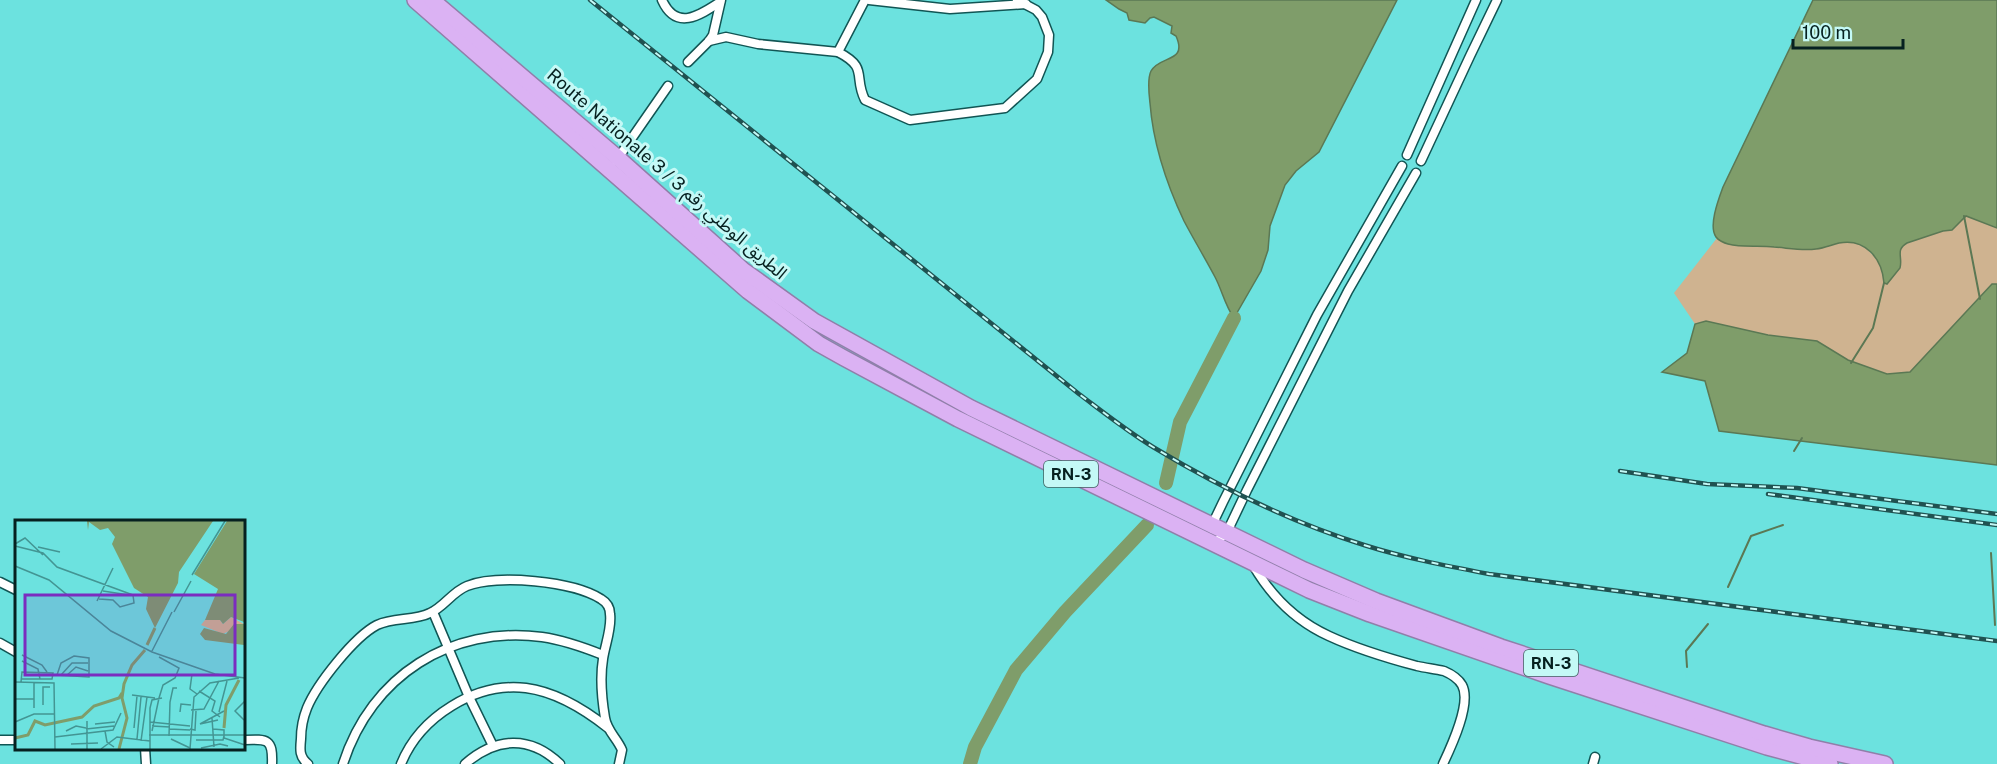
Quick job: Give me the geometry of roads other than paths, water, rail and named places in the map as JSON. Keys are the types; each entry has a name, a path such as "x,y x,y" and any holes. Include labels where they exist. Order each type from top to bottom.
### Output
{"highway":[{"name":"Route Nationale 3 / الطريق الوطني رقم 3","path":"415,0 743,270 814,321 971,408 1304,570 1376,601 1552,670 1767,747 1830,764"},
{"name":"Route Nationale 3 / الطريق الوطني رقم 3","path":"432,0 614,163 713,261 748,291 819,344 958,418 1308,590 1370,614 1809,747 1885,764"}],"street":[{"path":"662,0 666,9 677,17 688,19 700,15 720,1"},
{"path":"838,52 864,0"},
{"path":"869,0 950,9 1027,4"},
{"path":"709,41 726,37 758,44 838,52 850,58 857,66 865,100 910,120 1005,108 1037,79 1048,52 1049,35 1046,25 1036,10 1017,0"},
{"path":"1407,154 1476,0"},
{"path":"1421,161 1497,0"},
{"path":"688,62 713,35 720,1"},
{"path":"614,163 668,86"},
{"path":"1214,544 1212,525 1260,428 1336,283 1402,166"},
{"path":"1214,544 1227,532 1246,490 1348,291 1416,173"},
{"path":"1336,283 1348,291"},
{"path":"1293,364 1306,371"},
{"path":"1260,428 1275,434"},
{"path":"1251,562 1277,599 1327,635 1390,658 1443,671 1458,680 1463,686 1464,694 1462,712 1456,734 1443,764"},
{"path":"308,764 300,753 304,716 318,689 336,664 355,644 378,625 433,612 462,589 482,582 528,581 571,588 599,598 608,606 610,617 602,672 604,712 608,728 622,750 619,764"},
{"path":"0,582 15,590"},
{"path":"433,612 493,746"},
{"path":"344,764 348,748 378,699 398,678 421,660 447,647 478,638 510,635 552,639 603,655"},
{"path":"0,644 15,652"},
{"path":"401,764 411,745 430,722 456,704 488,691 507,688 536,690 579,707 608,728"},
{"path":"244,740 268,741 272,750 272,764"},
{"path":"465,764 477,753 493,746 512,743 532,746 550,754 560,764"}],"waterway":[{"path":"1964,216 1980,299"},
{"path":"1851,363 1873,328 1884,283"},
{"path":"1166,483 1180,422 1234,318"},
{"path":"1794,451 1802,438"},
{"path":"970,764 975,747 1016,670 1065,612 1147,525"},
{"path":"1728,587 1751,536 1783,525"},
{"path":"1991,553 1995,625"},
{"path":"1687,667 1686,651 1708,624"}],"railway":[{"path":"590,0 1097,408 1153,447 1256,502 1310,526 1364,545 1410,558 1489,574 1997,641"},
{"path":"1620,471 1707,484 1797,488 1997,514"},
{"path":"1768,494 1997,525"}]}
